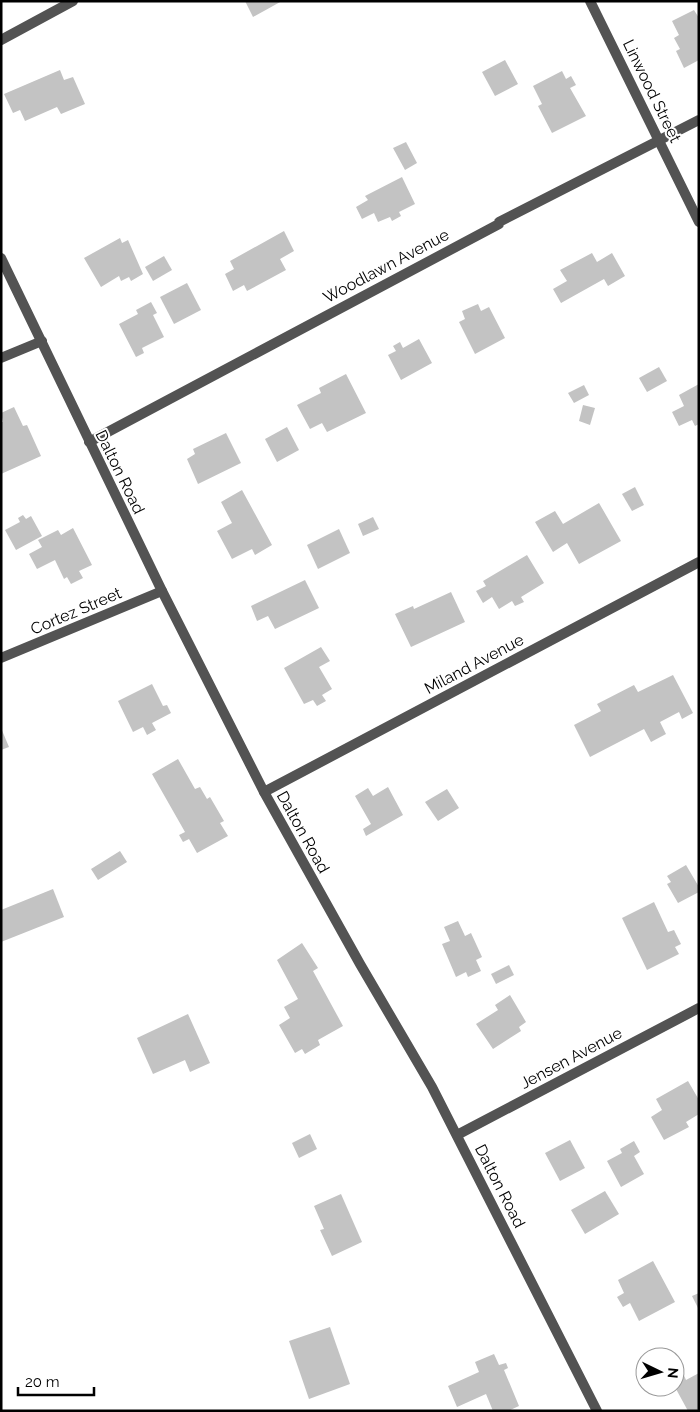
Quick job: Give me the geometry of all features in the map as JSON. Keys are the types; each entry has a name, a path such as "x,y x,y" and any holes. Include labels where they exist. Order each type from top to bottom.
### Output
{"street":[{"path":"1,40 73,1"},
{"name":"Linwood Street","path":"590,1 699,222"},
{"name":"Woodlawn Avenue","path":"89,442 499,222 699,120"},
{"name":"Dalton Road","path":"1,258 162,591 264,792 360,964 432,1086 597,1411"},
{"path":"1,358 42,341"},
{"name":"Miland Avenue","path":"264,792 699,562"},
{"name":"Cortez Street","path":"1,658 162,591"},
{"name":"Jensen Avenue","path":"457,1135 699,1008"}],"building":[{"path":"245,1 282,1 253,17"},
{"path":"694,10 699,18 699,60 684,68 676,51 680,49 674,38 679,35 672,21"},
{"path":"505,60 518,84 495,96 482,72"},
{"path":"60,70 64,80 73,77 85,104 61,114 57,107 25,121 20,110 13,113 4,94"},
{"path":"562,71 566,79 571,76 576,85 570,88 586,116 552,133 538,106 542,104 533,86"},
{"path":"406,142 417,163 405,170 393,148"},
{"path":"402,177 415,204 399,212 401,216 392,221 390,217 378,222 374,213 362,219 356,207 368,200 365,196"},
{"path":"284,231 294,251 280,259 286,270 247,291 244,285 233,291 225,274 234,269 230,261"},
{"path":"120,238 122,243 128,240 143,274 131,281 129,277 121,281 119,276 101,287 84,258"},
{"path":"592,253 597,262 612,253 625,276 608,286 604,279 561,303 553,289 567,281 560,270"},
{"path":"164,256 172,270 153,281 145,267"},
{"path":"187,283 201,310 174,324 160,297"},
{"path":"151,302 157,313 153,315 164,337 142,348 144,353 136,357 119,324 138,314 136,310"},
{"path":"478,304 481,311 489,307 505,338 475,354 459,322 465,319 462,311"},
{"path":"419,339 432,363 401,380 388,355 396,351 393,346 400,342 403,348"},
{"path":"659,367 667,381 647,392 639,378"},
{"path":"346,374 366,413 327,432 322,423 310,429 297,405 321,393 319,388"},
{"path":"699,384 699,424 695,426 692,420 679,426 672,412 684,406 679,395"},
{"path":"584,385 589,395 574,403 568,393"},
{"path":"583,405 595,408 590,425 579,421"},
{"path":"14,407 23,426 27,425 41,456 1,474 1,422 3,422 1,413"},
{"path":"287,427 299,450 277,462 265,439"},
{"path":"226,433 241,463 198,484 187,459 195,454 193,449"},
{"path":"635,487 644,505 632,511 622,494"},
{"path":"242,490 272,545 255,555 252,549 232,559 217,531 232,523 221,502"},
{"path":"599,503 621,541 579,564 567,543 553,552 535,522 555,511 563,524"},
{"path":"23,515 26,519 31,516 42,536 16,550 5,530 20,522 18,518"},
{"path":"373,517 379,529 363,536 358,524"},
{"path":"73,528 92,565 79,571 83,578 71,584 67,577 64,579 55,560 37,569 29,554 42,547 38,540 58,530 61,535"},
{"path":"339,529 350,553 318,569 307,545"},
{"path":"527,555 544,583 521,597 524,602 515,606 512,601 499,609 492,597 483,603 476,591 486,586 483,581"},
{"path":"305,580 319,608 275,629 268,616 257,621 251,606"},
{"path":"451,592 465,622 411,647 395,614 413,606 414,609"},
{"path":"321,647 330,661 319,667 332,689 322,695 326,701 317,706 313,700 304,704 284,668"},
{"path":"673,675 693,713 682,719 679,712 660,722 666,734 651,742 644,729 590,757 574,725 601,711 597,704 634,685 638,692"},
{"path":"152,684 163,706 167,705 171,713 152,723 156,730 147,735 143,727 133,732 118,701"},
{"path":"1,728 9,747 1,750"},
{"path":"178,759 195,789 200,787 207,799 210,797 224,821 220,823 228,836 197,853 189,839 183,842 179,835 185,832 152,774"},
{"path":"388,787 403,815 366,836 363,829 371,824 355,796 368,788 373,796"},
{"path":"447,789 459,808 438,821 425,802"},
{"path":"120,851 127,862 98,880 91,869"},
{"path":"686,865 699,887 699,892 678,903 667,884 671,882 667,876"},
{"path":"53,889 64,917 1,942 1,910"},
{"path":"654,902 668,932 674,930 681,944 675,947 679,954 647,970 622,918"},
{"path":"458,921 465,936 471,933 482,957 476,960 481,971 468,977 466,972 456,977 442,944 450,941 444,927"},
{"path":"302,943 318,968 313,971 343,1026 318,1040 320,1045 305,1054 302,1049 295,1053 279,1025 290,1018 284,1007 298,999 277,960"},
{"path":"509,965 514,975 496,984 491,974"},
{"path":"510,995 526,1022 519,1027 521,1031 493,1049 476,1024 498,1010 495,1005"},
{"path":"188,1014 210,1063 190,1072 185,1060 153,1074 137,1038"},
{"path":"688,1081 699,1100 699,1114 686,1122 689,1127 664,1140 651,1117 662,1110 656,1099"},
{"path":"310,1134 317,1149 299,1158 292,1143"},
{"path":"570,1140 585,1168 560,1181 545,1153"},
{"path":"634,1141 640,1152 634,1156 644,1174 621,1187 607,1161 622,1153 620,1149"},
{"path":"605,1191 619,1214 585,1234 571,1210"},
{"path":"341,1194 362,1242 332,1256 320,1230 324,1229 314,1206"},
{"path":"653,1261 675,1302 639,1321 630,1303 623,1307 617,1297 624,1293 618,1280"},
{"path":"699,1293 699,1310 692,1296"},
{"path":"330,1327 350,1384 309,1399 289,1341"},
{"path":"494,1354 499,1365 506,1363 508,1368 504,1370 519,1406 508,1411 493,1411 486,1394 457,1407 448,1386 479,1372 475,1362"},
{"path":"699,1373 699,1409 688,1411 680,1397 685,1397 685,1378 686,1380"}]}
